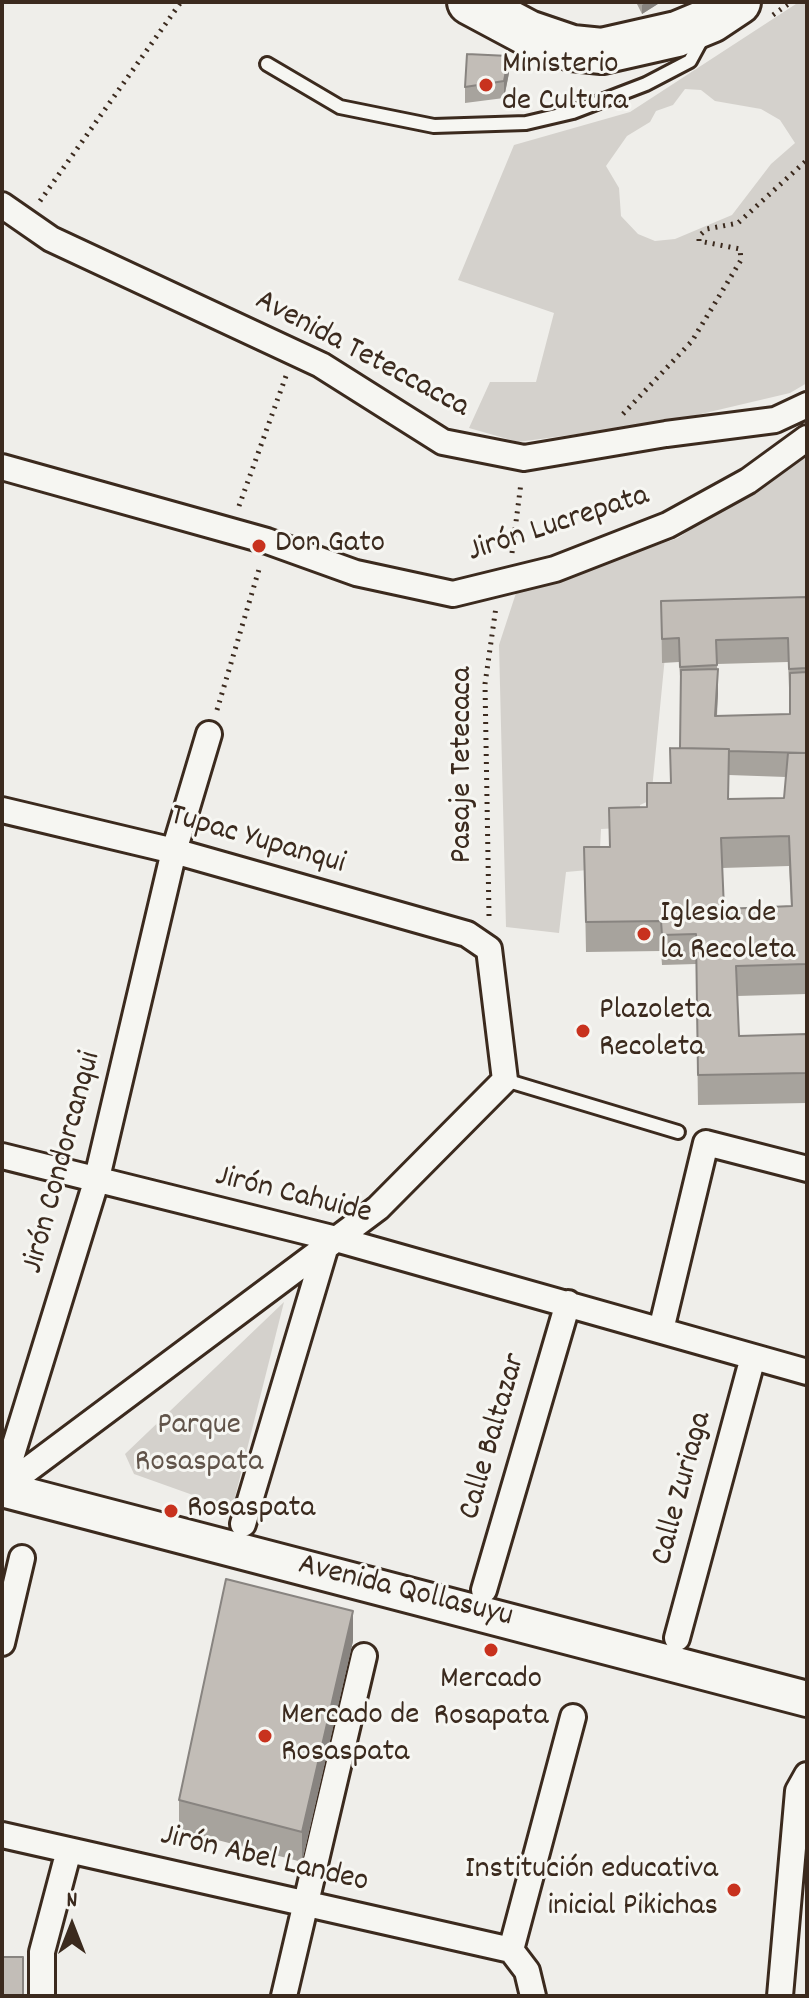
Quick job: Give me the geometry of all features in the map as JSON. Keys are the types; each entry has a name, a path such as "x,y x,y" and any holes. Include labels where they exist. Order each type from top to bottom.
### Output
{"highway":[{"path":"470,2 528,33 572,48 602,51 677,34 725,11"}],"street":[{"name":"Avenida Teteccacca","path":"2,205 51,239 321,365 443,442 524,458 666,434 775,420 807,405"},
{"name":"Jirón Lucrepata","path":"2,467 267,541 356,573 453,594 555,569 668,525 748,481 807,438"},
{"name":"Jirón Condorcanqui","path":"2,1488 96,1182 174,851 209,734"},
{"name":"Tupac Yupanqui","path":"2,810 174,851 467,934 489,949"},
{"path":"2,1488 378,1208 505,1080 489,949"},
{"path":"661,1330 706,1143 807,1169"},
{"name":"Jirón Cahuide","path":"2,1156 330,1244 568,1303 807,1372"},
{"path":"243,1524 330,1244"},
{"name":"Calle Baltazar","path":"484,1590 568,1303"},
{"name":"Calle Zuriaga","path":"677,1638 753,1357"},
{"name":"Avenida Qollasuyu","path":"2,1488 807,1699"},
{"path":"2,1643 22,1558"},
{"path":"284,1996 364,1656"},
{"path":"533,1996 527,1971 511,1950 573,1717"},
{"path":"780,1996 798,1791 807,1775"},
{"name":"Jirón Abel Landeo","path":"2,1835 511,1950"},
{"path":"42,1996 42,1952 69,1850"}],"lane":[{"path":"267,64 340,107 434,126 526,123 573,112 646,84 690,61 725,11"},
{"path":"505,1080 678,1132"}],"path":[{"path":"26,221 181,2"},
{"path":"614,419 627,411 692,341 741,260 740,249 699,241 699,236 707,229 738,223 807,160"},
{"path":"230,531 294,353"},
{"name":"Pasaje Tetecaca","path":"489,949 485,684 524,458"},
{"path":"209,734 267,541"}],"green space":[{"path":"799,2 807,2 807,383 790,393 667,422 518,442 469,428 490,382 536,382 554,313 458,280 514,145 630,112","holes":["685,89 701,90 715,101 761,109 780,120 795,143 771,164 732,215 675,239 655,241 638,234 621,216 619,188 606,166 627,136 650,122 656,111 673,105"]},
{"path":"807,449 807,597 670,605 651,800 640,805 640,827 601,829 599,869 566,872 559,933 506,927 499,645 516,593 678,538"},
{"name":"Parque Rosaspata","path":"284,1302 232,1509 134,1474 125,1454"}],"building":[{"path":"467,54 509,56 504,81 465,87"},
{"path":"807,597 807,668 789,669 788,638 716,640 717,665 680,667 679,638 662,639 661,601"},
{"path":"718,669 715,716 790,714 790,673 807,672 807,753 680,748 681,670"},
{"path":"670,748 729,749 728,799 784,798 788,753 807,753 807,964 736,966 739,1036 807,1034 807,1073 698,1075 696,934 662,935 661,921 586,922 584,847 610,847 609,808 647,807 647,783 671,783","holes":["789,836 792,906 724,909 721,838"]},
{"name":"Mercado de Rosaspata","path":"226,1579 353,1611 302,1832 179,1800"},
{"path":"2,1957 23,1957 23,1996 2,1996"}],"place":[{"name":"Ministerio de Cultura","path":"486,85"},
{"name":"Don Gato","path":"259,546"},
{"name":"Iglesia de la Recoleta","path":"644,934"},
{"name":"Plazoleta Recoleta","path":"583,1031"},
{"name":"Rosaspata","path":"171,1511"},
{"name":"Mercado Rosapata","path":"491,1650"},
{"name":"Mercado de Rosaspata","path":"265,1736"},
{"name":"Institución educativa inicial Pikichas","path":"734,1890"}]}
